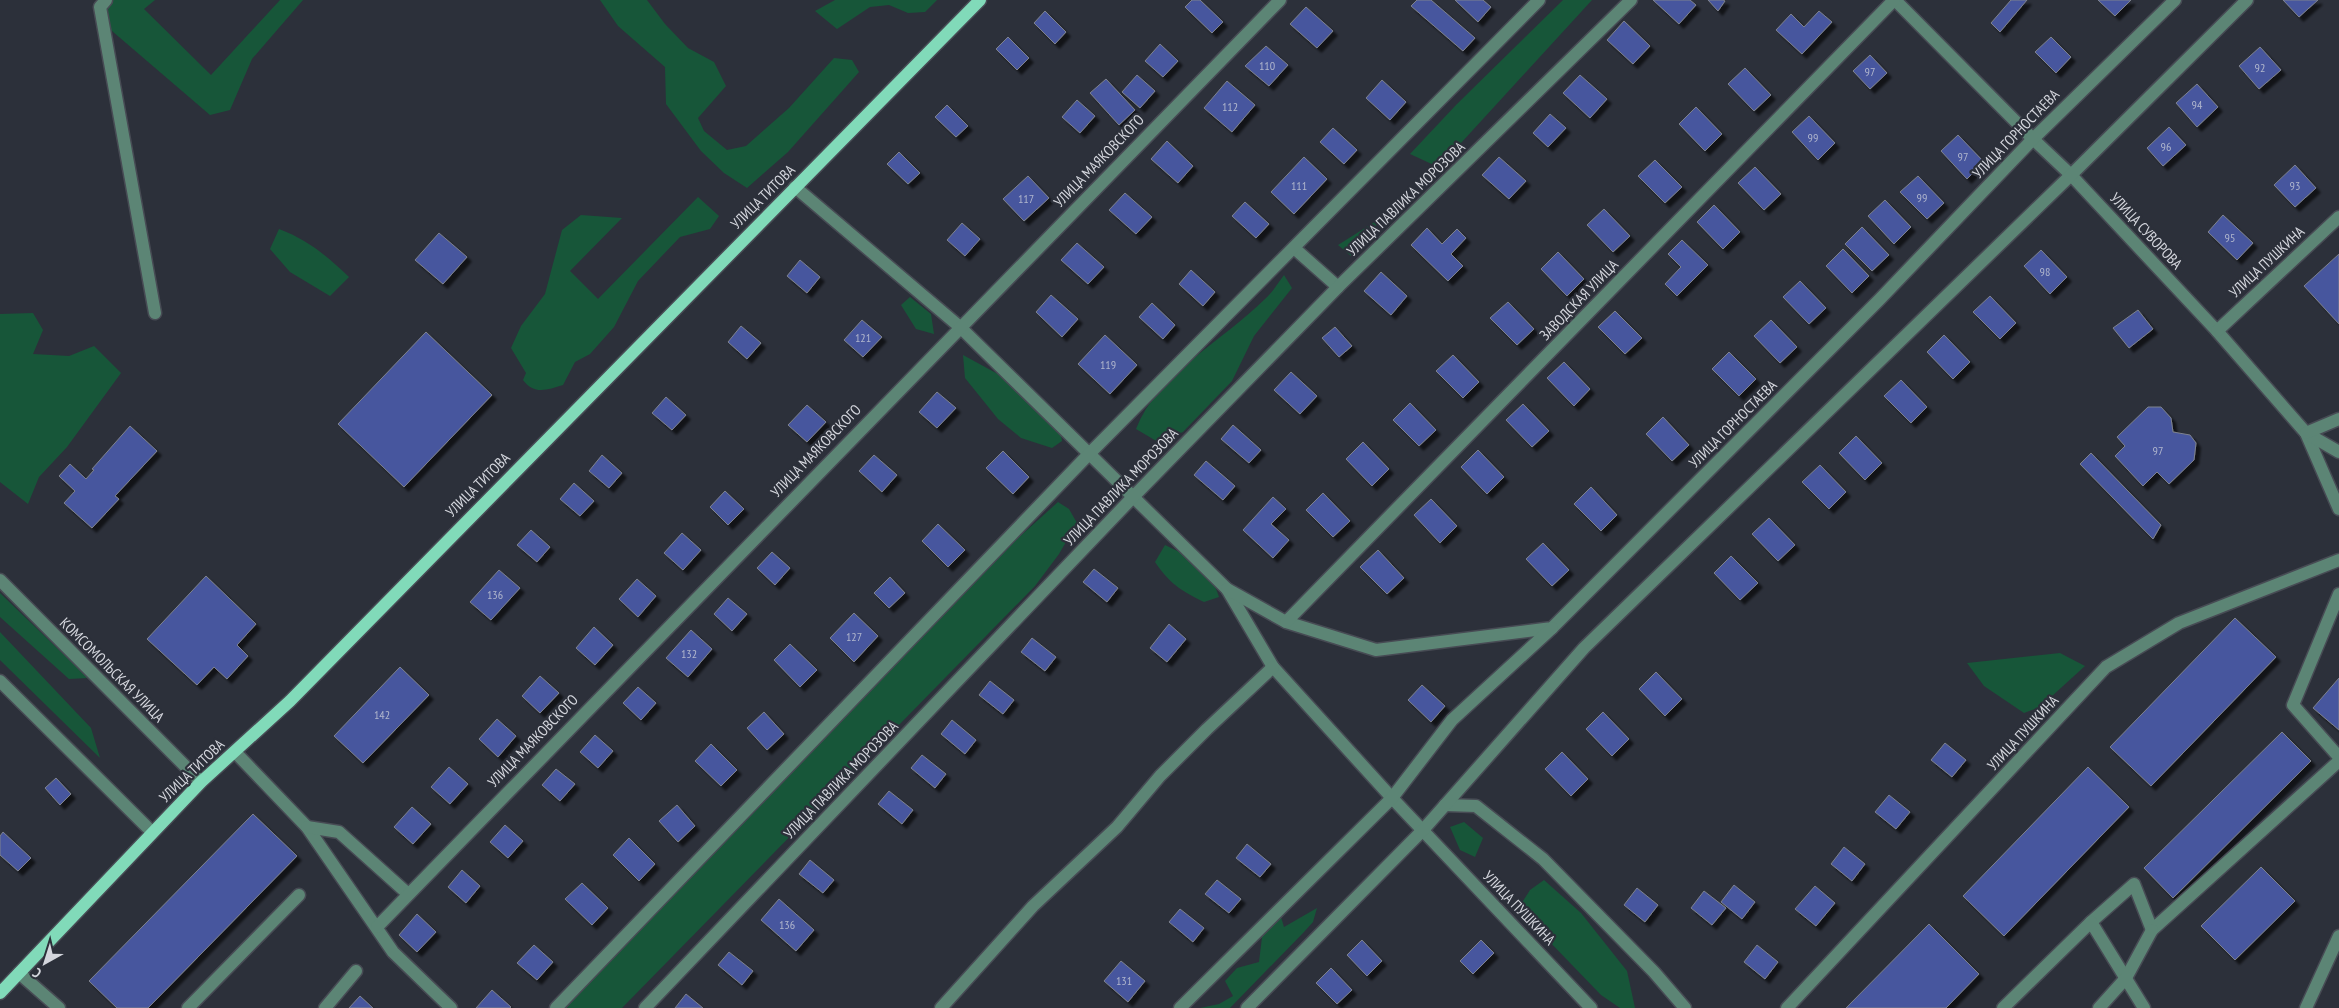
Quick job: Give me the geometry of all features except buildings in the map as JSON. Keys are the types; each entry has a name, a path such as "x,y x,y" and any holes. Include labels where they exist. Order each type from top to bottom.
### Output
{"main road":[{"name":"УЛИЦА ТИТОВА","path":"0,993 201,782 236,752 290,700 980,0"}],"street":[{"path":"106,0 100,7 155,313"},
{"name":"УЛИЦА МАЯКОВСКОГО","path":"377,926 1280,0"},
{"path":"556,1008 1089,454 1539,0"},
{"name":"УЛИЦА ПАВЛИКА МОРОЗОВА","path":"645,1008 1133,497 1338,288 1631,0"},
{"name":"УЛИЦА СУВОРОВА","path":"1895,0 2071,175 2217,331 2306,433 2339,509"},
{"name":"ЗАВОДСКАЯ УЛИЦА","path":"1286,622 1895,0"},
{"name":"УЛИЦА ГОРНОСТАЕВА","path":"1180,1008 1392,798 1452,720 1552,628 1880,299 2033,139 2174,0"},
{"path":"1247,1008 1423,830 1584,648 2071,175 2247,0"},
{"path":"795,187 960,327 1227,589 1286,622 1376,650 1552,628"},
{"name":"УЛИЦА ПУШКИНА","path":"2217,331 2339,217"},
{"path":"1294,248 1338,288"},
{"path":"2306,433 2339,419"},
{"path":"2306,433 2339,452"},
{"name":"УЛИЦА ПУШКИНА","path":"1787,1008 2106,667 2179,623 2339,560"},
{"name":"КОМСОМОЛЬСКАЯ УЛИЦА","path":"0,580 201,782"},
{"name":"УЛИЦА ПУШКИНА","path":"1227,589 1273,667 1392,798 1592,1008"},
{"path":"2339,594 2293,705 2339,756"},
{"path":"941,1008 1033,906 1117,827 1160,776 1273,667"},
{"path":"0,681 152,832"},
{"path":"236,752 308,827 393,952 451,1008"},
{"path":"2099,1008 2126,978 2152,930 2339,760"},
{"path":"1445,805 1476,806 1543,859 1654,972 1685,1008"},
{"path":"308,827 339,832 407,894"},
{"path":"2004,1008 2091,922 2134,884 2152,930"},
{"path":"188,1008 298,895"},
{"path":"2091,922 2144,1008"},
{"path":"2306,1008 2339,936"},
{"path":"325,1008 356,971"},
{"path":"19,973 59,1008"}],"green space":[{"path":"102,0 155,0 144,9 211,75 280,0 303,0 252,59 230,110 210,115 105,25"},
{"path":"600,0 647,0 665,24 688,48 714,62 726,86 698,118 704,131 727,150 746,146 789,108 834,58 852,60 859,72 788,152 747,188 724,173 701,151 666,104 665,67 618,26"},
{"path":"835,0 937,0 925,12 908,13 889,5 870,7 837,29 815,11"},
{"path":"1563,0 1592,0 1461,143 1436,166 1410,154 1456,105"},
{"path":"698,197 719,216 710,229 680,237 638,281 614,327 590,354 575,362 563,385 541,390 527,385 523,380 526,373 511,348 521,326 545,294 562,230 581,215 622,218 570,271 598,299"},
{"path":"1384,216 1351,256 1338,245"},
{"path":"279,229 317,249 349,277 330,296 290,272 270,249"},
{"path":"1284,275 1292,288 1254,336 1232,381 1183,432 1158,442 1136,429 1146,409 1159,391 1193,359 1249,314 1270,294"},
{"path":"910,297 931,314 934,334 916,329 901,305"},
{"path":"33,313 43,330 33,354 69,356 94,346 121,373 67,447 39,477 28,504 0,482 0,314"},
{"path":"963,355 1027,390 1059,421 1062,441 1052,448 1021,438 998,419 965,378"},
{"path":"1058,502 1069,509 1077,523 1059,554 1035,586 622,1008 563,1008 1017,539"},
{"path":"1165,545 1199,564 1215,586 1219,597 1204,602 1182,590 1171,581 1155,562"},
{"path":"0,593 88,678 69,679 0,617"},
{"path":"0,632 91,728 100,758 0,660"},
{"path":"2060,653 2085,666 2040,707 2024,713 1984,686 1967,663"},
{"path":"1464,822 1483,838 1475,857 1460,850 1450,827"},
{"path":"1544,880 1581,913 1627,971 1635,1008 1620,1008 1601,995 1518,909 1530,890"},
{"path":"1317,908 1313,922 1230,1008 1200,1008 1219,1004 1233,996 1225,981 1237,968 1259,962 1262,937 1281,917 1284,927"}]}
